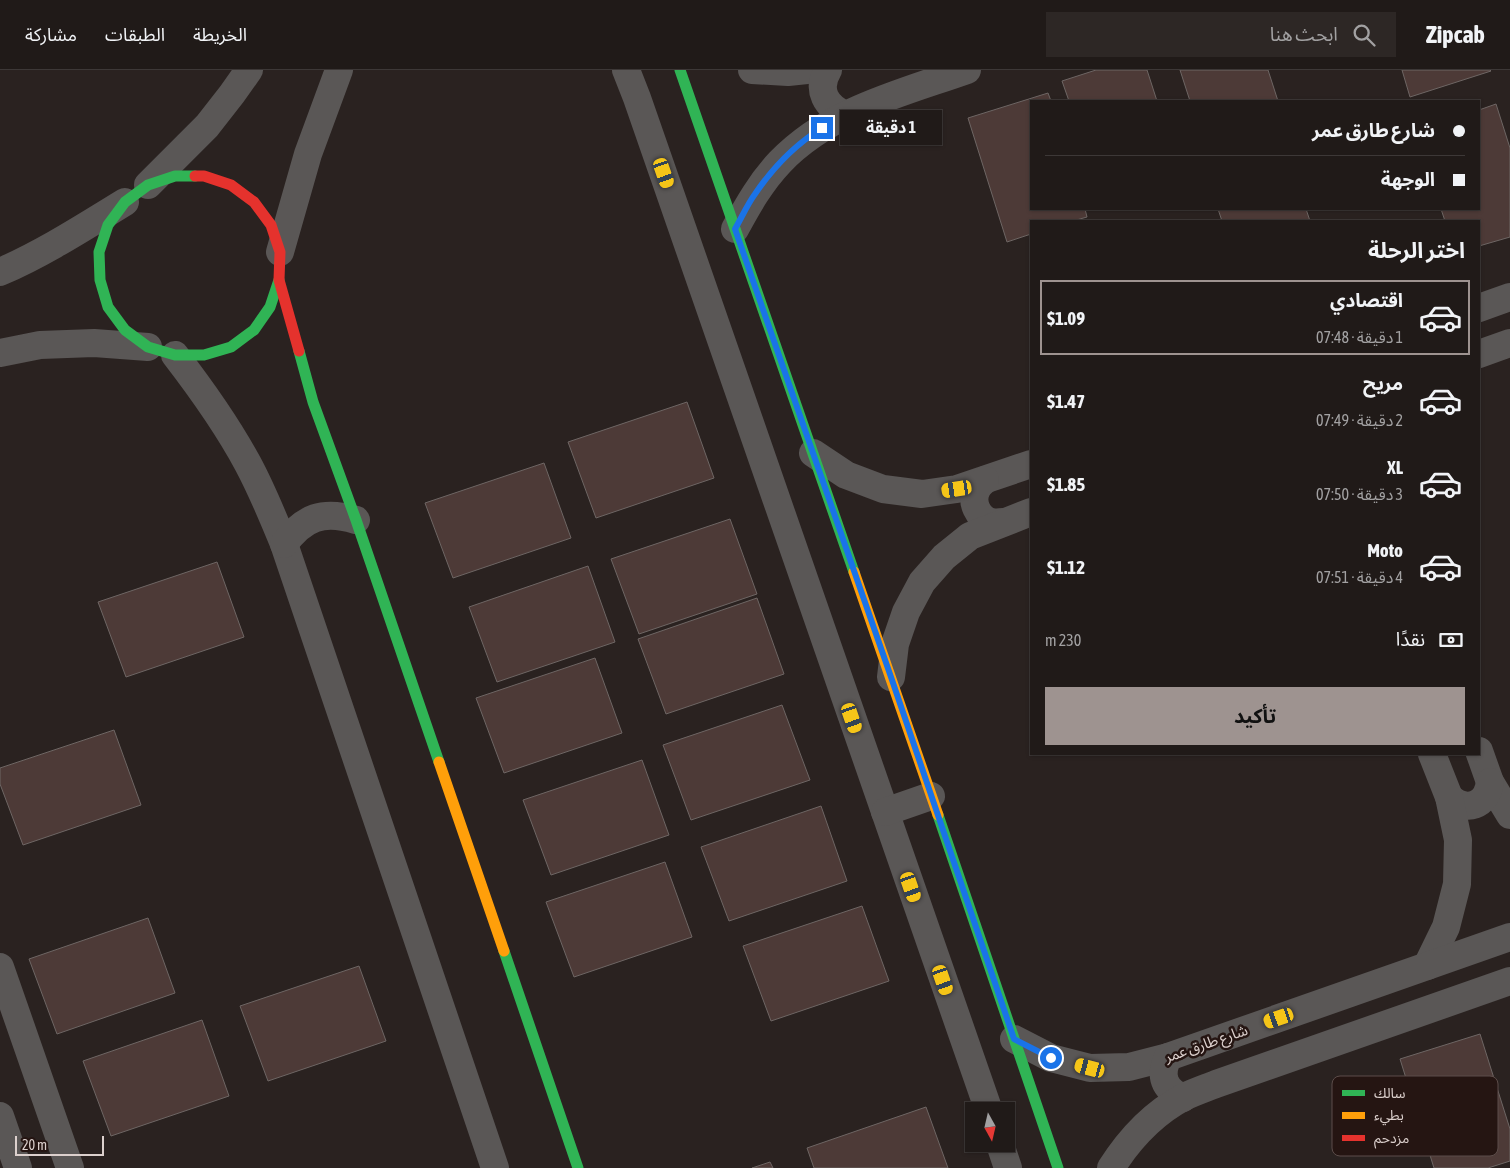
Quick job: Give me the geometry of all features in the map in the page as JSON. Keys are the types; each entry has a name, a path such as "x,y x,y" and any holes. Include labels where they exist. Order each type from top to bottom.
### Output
{"street":[{"path":"0,272 74,234 148,185 206,126 249,70"},
{"path":"0,353 40,346 94,343 148,347 175,355 204,355 231,347 254,330 270,307 279,280 280,252 308,154 339,70"},
{"path":"626,70 986,1102"},
{"path":"680,70 891,677 1058,1168"},
{"path":"752,70 788,72 807,70"},
{"path":"828,70 824,76 822,86 824,96 828,104 836,111 846,115"},
{"path":"735,229 755,194 780,162 811,136 846,115 873,103 967,70"},
{"path":"148,185 176,176 204,176 231,185 254,202 260,209 271,225 280,252"},
{"path":"125,202 108,225 100,252 100,280 108,307 125,330 148,347"},
{"path":"279,280 313,402 356,520 578,1168"},
{"path":"1480,308 1510,297"},
{"path":"1480,354 1510,343"},
{"path":"175,355 202,390 248,464 284,544 495,1168"},
{"path":"813,453 846,475 883,489 922,494 957,489 1030,464"},
{"path":"985,480 977,488 974,498 976,509 983,518 993,522 1004,522"},
{"path":"891,677 895,644 906,612 922,582 944,557 970,536 1030,512"},
{"path":"284,544 294,531 308,521 324,516 340,516 356,520"},
{"path":"1480,754 1490,782 1510,815"},
{"path":"1427,966 1446,927 1457,884 1458,840 1449,797 1432,755"},
{"path":"1449,797 1461,805 1475,805 1486,796 1490,782"},
{"path":"885,812 931,796"},
{"name":"شارع طارق عمر","path":"1014,1039 1051,1058 1090,1068 1129,1067 1168,1056 1510,937"},
{"path":"0,967 70,1168"},
{"path":"1111,1168 1126,1146 1152,1119 1183,1098 1216,1084 1510,981"},
{"path":"1168,1056 1164,1064 1163,1073 1165,1081 1169,1089 1183,1098"},
{"path":"0,1116 18,1168"},
{"path":"1003,1152 1008,1168"}],"building":[{"path":"1096,70 1147,70 1157,100 1069,100 1062,81"},
{"path":"1180,70 1268,70 1278,100 1190,100"},
{"path":"1402,70 1490,70 1491,71 1410,97"},
{"path":"1048,93 1051,100 1030,100 1030,210 1085,210 1087,217 1076,220 1030,220 1030,234 1007,242 968,118"},
{"path":"1496,104 1510,148 1510,237 1480,246 1480,220 1445,220 1441,210 1480,210 1480,110"},
{"path":"1218,210 1306,210 1310,220 1222,220"},
{"path":"687,402 714,478 596,518 568,442"},
{"path":"544,463 571,538 453,578 425,503"},
{"path":"730,519 757,594 639,634 611,559"},
{"path":"217,562 244,637 126,677 98,602"},
{"path":"588,566 615,642 497,682 469,607"},
{"path":"757,598 784,674 666,714 638,639"},
{"path":"595,658 622,733 504,773 476,698"},
{"path":"782,705 810,780 691,820 663,745"},
{"path":"114,730 141,805 23,845 0,784 0,768"},
{"path":"642,760 669,835 551,875 523,800"},
{"path":"821,806 847,881 729,921 701,847"},
{"path":"665,862 692,937 574,977 546,902"},
{"path":"862,906 889,981 771,1021 743,946"},
{"path":"148,918 175,993 57,1034 29,959"},
{"path":"359,966 386,1041 268,1081 240,1006"},
{"path":"202,1020 229,1096 111,1136 83,1061"},
{"path":"1480,1034 1493,1076 1405,1076 1400,1059"},
{"path":"1498,1091 1510,1129 1510,1161 1488,1168 1434,1168 1430,1156 1498,1156"},
{"path":"926,1107 948,1168 814,1168 807,1148"},
{"path":"770,1162 773,1168 752,1168"}],"traffic: fast":[{"path":"680,70 854,572"},
{"path":"195,176 175,176 148,185 125,202 108,225 99,252 100,280 108,307 125,330 148,347 175,355 204,355 231,347 254,330 270,307 279,280"},
{"path":"299,351 313,402 356,520 439,762"},
{"path":"938,815 1058,1168"},
{"path":"504,951 578,1168"}],"traffic: slow":[{"path":"854,572 938,815"},
{"path":"439,762 504,951"}],"traffic: jam":[{"path":"195,176 204,176 231,185 254,202 271,225 280,252 279,280 299,351"}],"route":[{"path":"822,128 780,162 755,194 735,229 891,677 1014,1039 1051,1058"}]}
